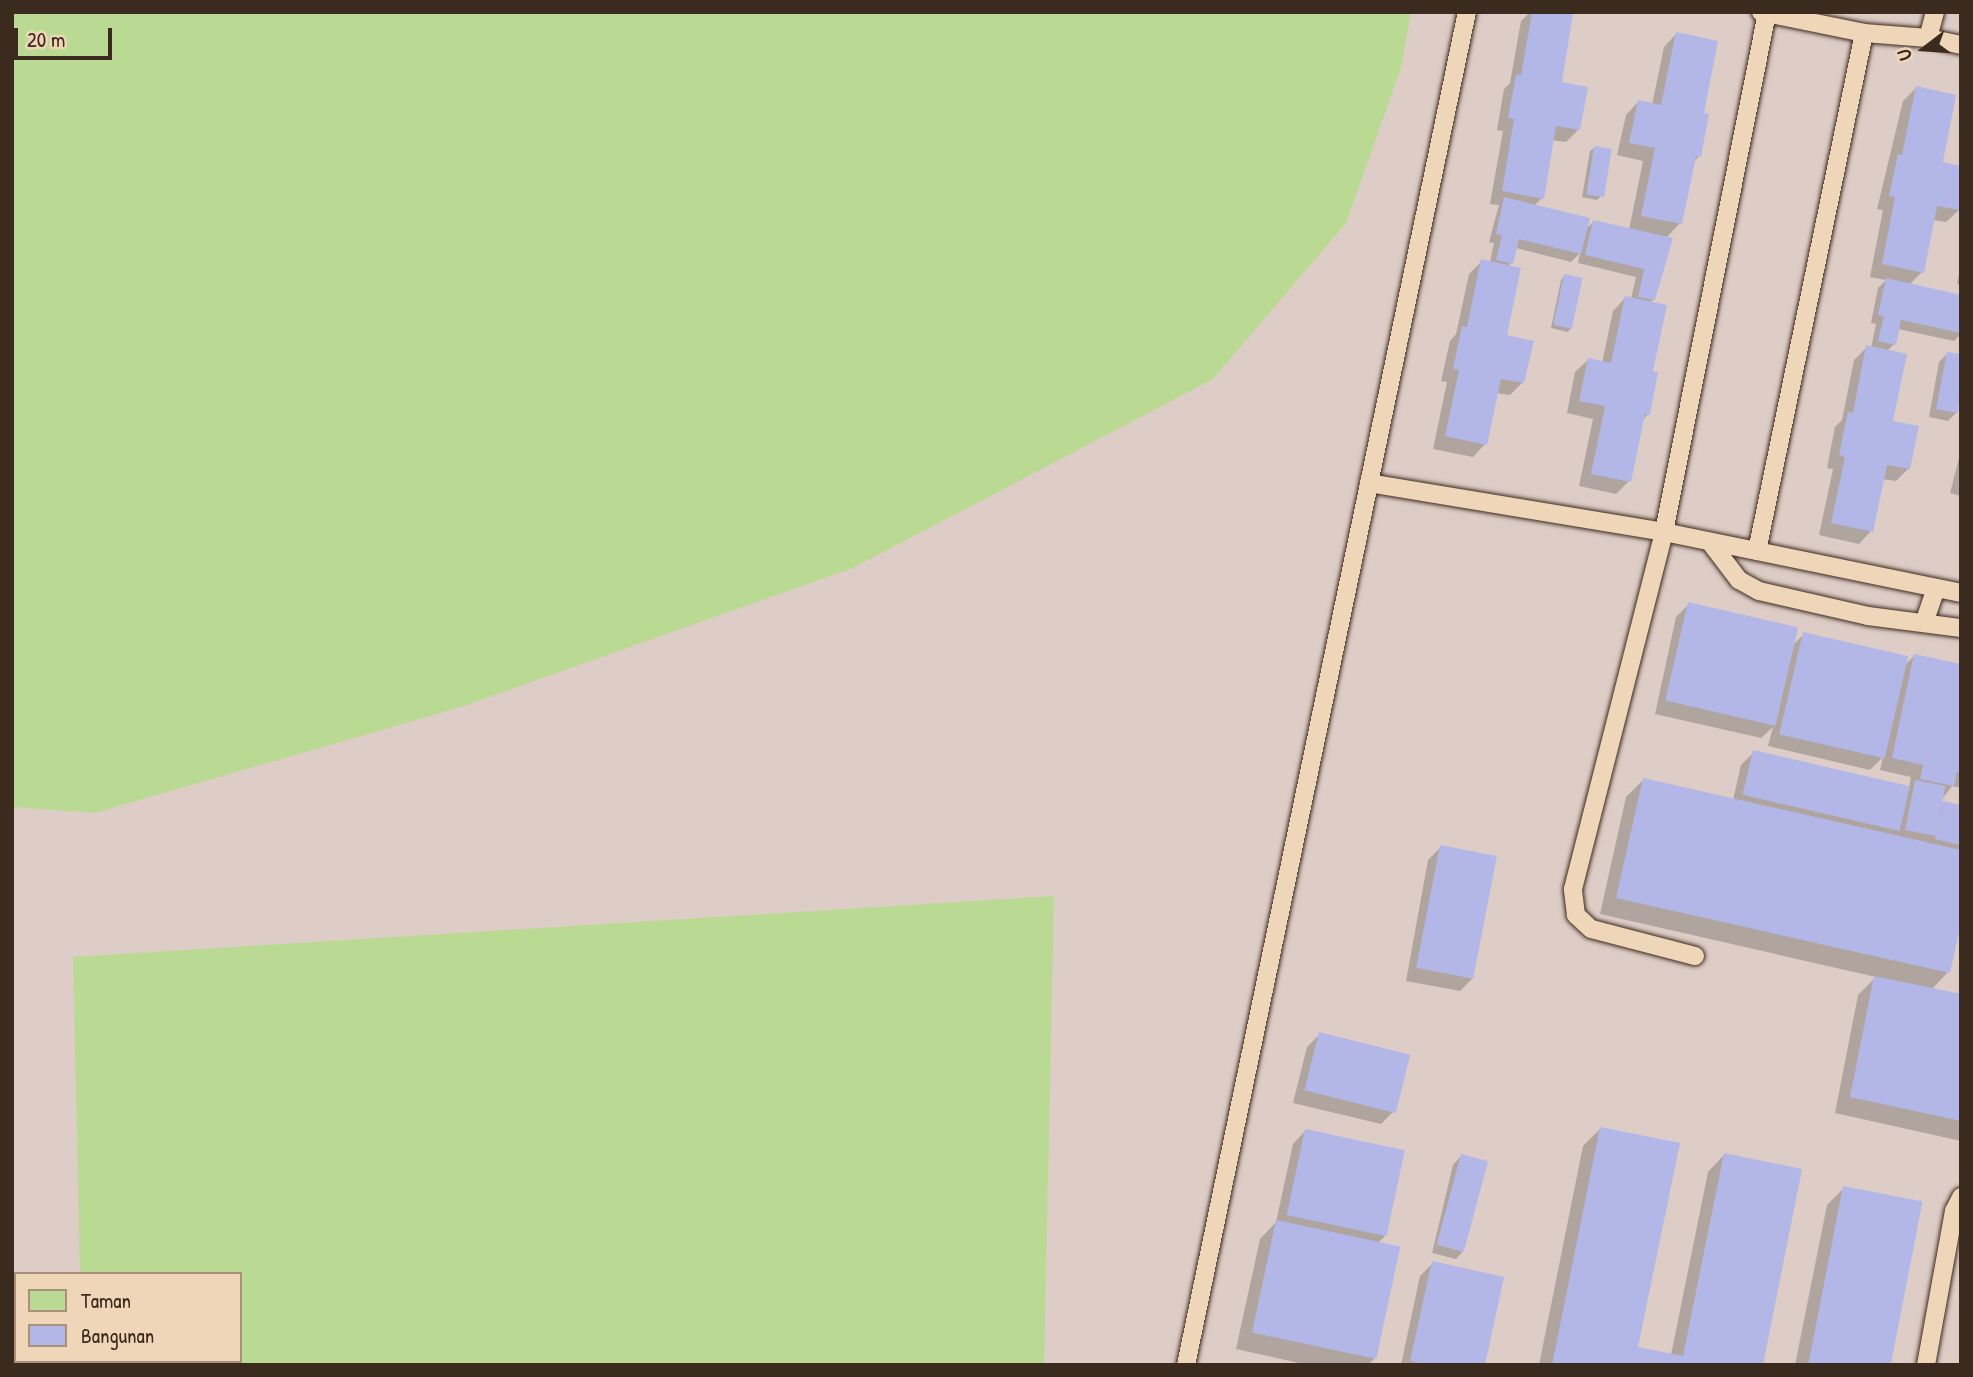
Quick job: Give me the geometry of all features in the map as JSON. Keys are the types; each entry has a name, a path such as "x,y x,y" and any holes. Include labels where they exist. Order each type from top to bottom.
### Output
{"lane":[{"path":"1186,1365 1467,12"},
{"path":"1928,38 1935,12"},
{"path":"1695,956 1591,929 1576,915 1573,889 1664,532 1764,13 1864,33 1928,38 1961,45"},
{"path":"1757,551 1864,33"},
{"path":"1369,483 1664,532 1961,593"},
{"path":"1710,541 1740,580 1759,591 1868,616 1961,628"},
{"path":"1924,623 1936,588"},
{"path":"1926,1365 1954,1211 1961,1197"}],"green space":[{"path":"12,12 1411,12 1401,68 1346,223 1213,379 853,568 461,707 95,813 12,807"},
{"path":"1054,896 1044,1365 82,1365 242,1363 242,1272 80,1272 73,957"}],"building":[{"path":"1532,12 1573,14 1562,82 1588,87 1580,130 1556,126 1544,199 1502,191 1514,119 1508,118 1516,75 1521,75"},
{"path":"1676,32 1718,41 1704,113 1709,114 1701,157 1696,156 1682,224 1641,216 1655,148 1629,143 1638,100 1661,105"},
{"path":"1916,86 1956,95 1943,162 1961,166 1960,210 1937,206 1924,273 1882,264 1895,197 1889,196 1898,154 1902,155"},
{"path":"1594,146 1612,149 1604,197 1586,194"},
{"path":"1504,197 1590,218 1581,254 1519,239 1513,264 1496,260 1502,235 1496,234"},
{"path":"1593,220 1673,238 1655,300 1638,297 1644,269 1585,255"},
{"path":"1481,259 1521,268 1507,335 1534,341 1524,383 1501,379 1487,445 1445,436 1459,370 1453,369 1462,326 1467,327"},
{"path":"1564,274 1583,278 1572,329 1553,325"},
{"path":"1886,278 1961,295 1961,333 1901,320 1896,345 1878,341 1884,316 1878,315"},
{"path":"1625,296 1667,305 1653,371 1658,372 1650,415 1645,414 1631,482 1591,474 1605,406 1579,401 1588,358 1611,363"},
{"path":"1866,345 1907,354 1893,421 1919,426 1910,469 1887,465 1873,532 1831,523 1845,457 1839,455 1848,412 1853,413"},
{"path":"1947,352 1961,354 1958,413 1936,409"},
{"path":"1688,602 1798,627 1775,726 1665,700"},
{"path":"1803,632 1908,656 1885,759 1779,734"},
{"path":"1914,654 1961,664 1961,773 1957,772 1954,786 1920,779 1923,765 1892,758"},
{"path":"1753,750 1910,786 1900,831 1743,795"},
{"path":"1643,778 1961,850 1961,923 1950,973 1616,898"},
{"path":"1915,780 1945,786 1936,836 1905,830"},
{"path":"1943,801 1961,805 1961,845 1935,839"},
{"path":"1440,845 1497,856 1473,979 1416,968"},
{"path":"1874,976 1961,994 1961,1121 1850,1097"},
{"path":"1319,1032 1410,1055 1396,1113 1304,1090"},
{"path":"1600,1127 1680,1143 1638,1347 1683,1356 1724,1153 1802,1169 1763,1365 1552,1365"},
{"path":"1305,1129 1405,1150 1386,1236 1287,1215"},
{"path":"1461,1154 1488,1161 1464,1252 1437,1245"},
{"path":"1843,1186 1923,1201 1891,1365 1808,1365"},
{"path":"1276,1220 1400,1246 1376,1359 1252,1332"},
{"path":"1432,1261 1504,1277 1485,1365 1427,1365 1410,1361"}]}
